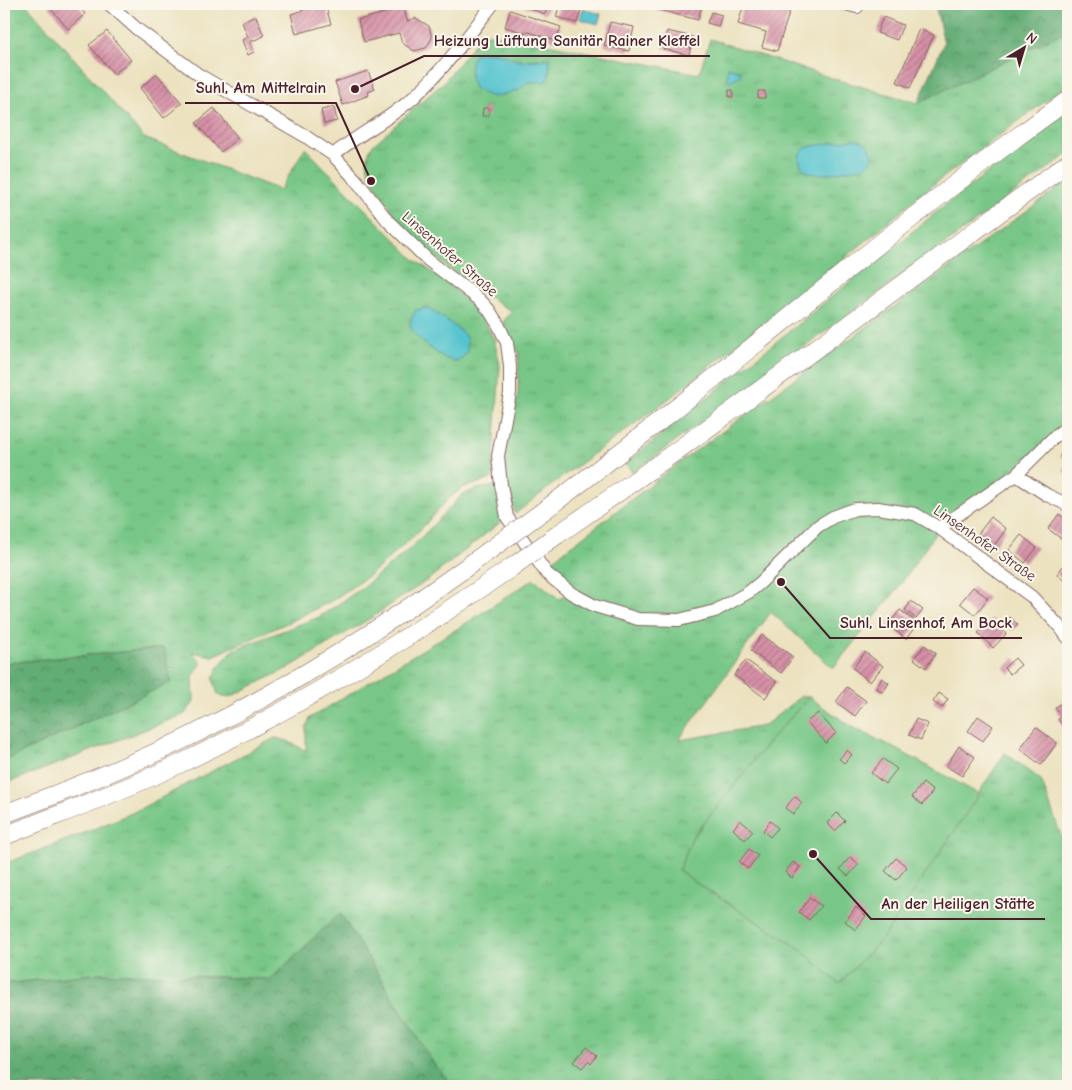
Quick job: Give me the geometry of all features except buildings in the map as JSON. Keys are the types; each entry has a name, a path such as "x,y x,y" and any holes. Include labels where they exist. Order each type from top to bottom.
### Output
{"highway":[{"path":"4,814 62,792 215,724 300,678 437,590 611,461 942,193 1068,100"},
{"path":"4,836 117,792 229,739 315,693 389,649 630,485 1068,163"}],"street":[{"name":"Linsenhofer Straße","path":"109,4 137,29 199,75 305,136 333,155 356,180 388,221 428,260 480,300 489,310 507,343 510,366 510,393 498,456 500,485 507,518 548,574 571,593 595,606 638,619 680,620 715,611 760,583 818,526 833,517 854,509 878,508 915,514 939,528 1032,597 1068,638"},
{"path":"333,155 413,98 447,63 492,4"},
{"path":"939,528 1016,475 1053,438 1068,426"},
{"path":"1016,475 1047,495 1068,505"}],"green space":[{"path":"4,4 26,4 144,138 280,190 305,148 414,259 451,286 479,313 494,339 500,366 492,479 462,488 449,498 420,530 375,571 333,600 213,656 192,652 202,662 193,677 194,702 185,714 4,784 4,761 171,682 164,648 4,663"},
{"path":"935,4 1068,4 1068,30 918,103 944,43"},
{"path":"1068,30 1068,84 933,185 810,287 671,397 515,514 504,469 518,394 519,353 503,322 512,311 477,290 446,266 389,210 390,207 375,186 368,170 368,154 372,146 444,82 483,33 699,74 710,39 918,103","holes":["509,57 519,61 539,59 535,81 527,81 519,90 494,97"]},
{"path":"1068,111 1068,154 633,472 625,464 949,202"},
{"path":"1068,181 1068,426 939,528 896,591 833,668 771,612 679,740 764,726 801,696 809,697 774,736 692,838 679,870 696,883 799,948 839,984 883,938 1005,753 1041,780 1068,855 1068,1086 454,1086 435,1066 340,913 271,979 100,973 4,984 4,864 134,812 275,738 288,741 306,751 306,728 310,718 460,627 534,579 559,599 570,593 569,582 550,562 679,463"},
{"path":"501,485 507,517 429,579 369,619 290,667 230,697 218,695 213,679 219,666 233,650 319,617 362,588 413,546 463,494 477,489"},
{"path":"164,648 171,682 4,761 4,663"},
{"path":"809,697 852,727 979,794 883,938 839,984 799,948 696,883 679,870 692,838 774,736"},
{"path":"340,913 435,1066 454,1086 4,1086 4,984 100,973 271,979"}],"water":[{"path":"583,9 601,14 598,24 580,19"},
{"path":"481,52 497,53 519,61 550,59 549,77 545,82 527,82 520,90 494,97 484,94 474,88 470,77 471,62 475,54"},
{"path":"728,67 740,71 741,75 730,81 728,80"},
{"path":"854,139 866,144 873,155 864,166 830,173 814,174 803,168 800,162 800,153 807,147"},
{"path":"426,308 453,325 465,336 467,353 458,360 449,360 443,357 421,340 411,329 411,319 416,310"}],"place":[{"name":"Heizung Lüftung Sanitär Rainer Kleffel","path":"355,89"},
{"name":"Suhl, Am Mittelrain","path":"371,181"},
{"name":"Suhl, Linsenhof, Am Bock","path":"781,582"},
{"name":"An der Heiligen Stätte","path":"813,854"}]}
